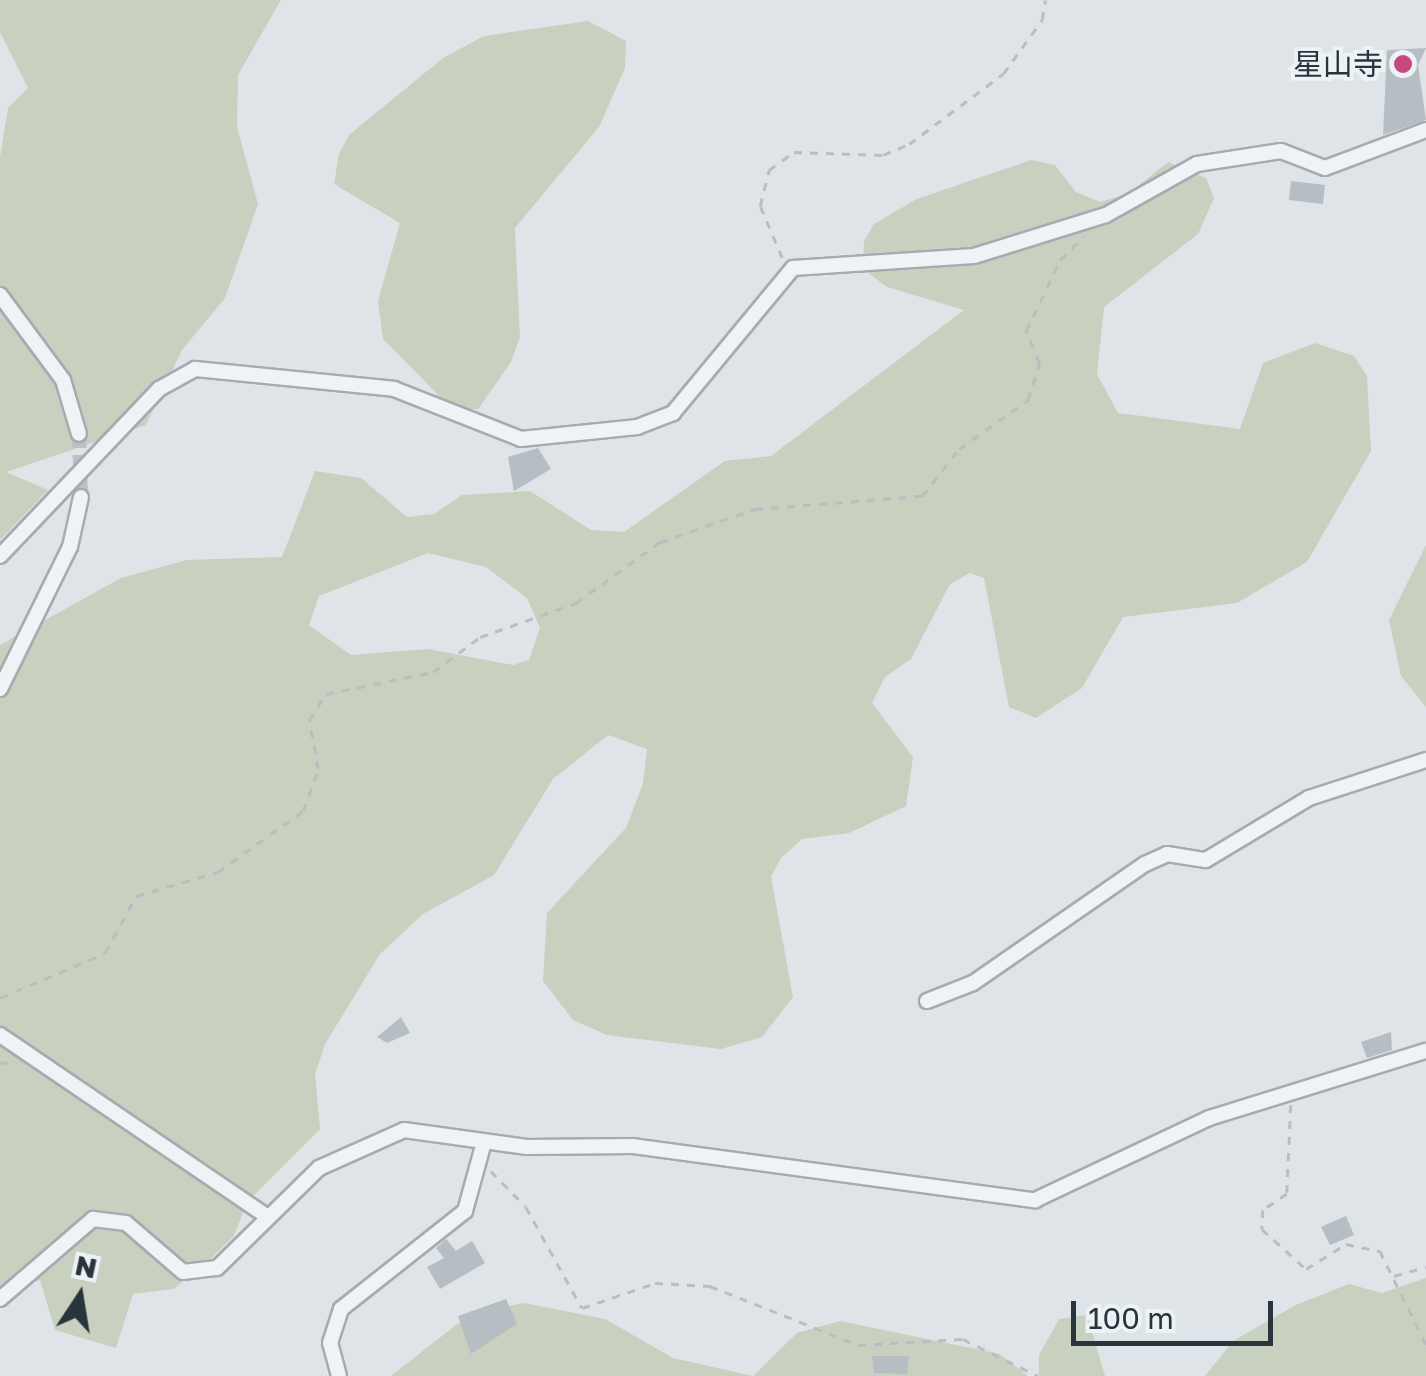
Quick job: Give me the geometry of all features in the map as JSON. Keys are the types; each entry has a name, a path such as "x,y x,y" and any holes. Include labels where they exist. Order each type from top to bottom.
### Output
{"street":[{"path":"0,556 158,389 195,369 394,388 503,436 584,436 674,413 793,268 974,256 1106,215 1196,164 1280,151 1325,168 1426,130"},
{"path":"0,295 63,380 79,434"},
{"path":"0,689 5,669 70,547 81,497"},
{"path":"928,1000 973,984 1145,864 1167,854 1206,860 1309,798 1426,760"},
{"path":"0,1035 268,1216"},
{"path":"0,1300 93,1219 126,1223 168,1264 202,1273 232,1258 268,1216 364,1140 404,1130 484,1142 633,1146 1035,1200 1291,1089 1426,1050"},
{"path":"339,1376 330,1343 341,1309 465,1211 482,1161 484,1142"}],"path":[{"path":"793,268 771,248 760,206 769,170 794,152 883,155 909,144 1003,74 1042,20 1045,0"},
{"path":"0,998 105,953 136,896 218,872 303,811 318,768 309,720 326,694 433,672 480,637 576,603 660,542 755,509 922,496 959,449 1028,400 1039,364 1026,332 1040,294 1106,215"},
{"path":"1291,1089 1287,1194 1262,1210 1262,1229 1306,1269 1346,1244 1380,1251 1426,1344"},
{"path":"482,1161 526,1207 582,1308 655,1283 710,1286 858,1345 962,1339 1038,1376"},
{"path":"1392,1277 1426,1267"}],"green space":[{"path":"0,0 281,0 238,75 237,127 258,204 225,298 182,350 146,425 6,472 48,490 0,540 0,157 8,108 28,88 0,32"},
{"path":"588,21 626,41 625,68 599,127 515,228 520,337 511,362 478,409 452,409 383,339 378,301 400,223 334,184 339,154 349,135 443,58 484,36"},
{"path":"1031,160 1055,165 1076,192 1100,202 1128,194 1168,162 1206,178 1214,198 1198,234 1104,307 1097,374 1118,413 1240,429 1263,363 1315,343 1354,356 1367,376 1371,451 1307,562 1237,603 1123,617 1082,688 1036,718 1009,707 984,578 970,573 950,584 911,659 885,677 872,703 913,757 906,806 849,833 802,839 781,858 771,877 793,997 762,1037 721,1049 607,1035 573,1020 543,981 547,913 626,828 643,784 647,749 608,735 553,779 494,875 423,914 380,954 325,1044 315,1074 320,1129 248,1201 233,1237 205,1264 173,1289 133,1294 116,1348 55,1330 40,1280 0,1291 0,645 121,578 187,560 282,557 315,471 361,478 407,517 434,514 462,495 530,491 591,530 624,532 725,461 771,456 964,310 887,287 863,269 864,241 874,224 917,199","holes":["428,553 486,567 527,598 540,628 529,660 513,665 428,649 351,655 309,625 319,596"]},
{"path":"1426,545 1426,707 1401,676 1389,620"},
{"path":"1426,1278 1426,1376 1205,1376 1233,1341 1296,1305 1349,1284 1382,1293"},
{"path":"524,1303 605,1319 673,1358 753,1376 391,1376 470,1314"},
{"path":"1087,1315 1105,1376 1039,1376 1039,1355 1059,1319"},
{"path":"840,1321 1000,1354 1028,1376 753,1376 797,1333"}],"building":[{"name":"星山寺","path":"1426,48 1418,65 1426,120 1383,135 1387,50"},
{"path":"1291,181 1325,185 1323,204 1289,200"},
{"path":"538,448 551,469 514,491 508,457"},
{"path":"401,1017 410,1033 387,1043 377,1037"},
{"path":"1391,1032 1392,1050 1367,1058 1361,1042"},
{"path":"1346,1216 1354,1235 1330,1245 1321,1227"},
{"path":"446,1239 456,1251 472,1241 485,1263 440,1289 427,1267 444,1258 436,1248"},
{"path":"506,1299 517,1324 471,1354 458,1316"},
{"path":"872,1356 909,1356 907,1374 874,1373"}],"tunnel":[{"path":"79,434 81,497"}],"place":[{"name":"星山寺","path":"1403,64"}]}
